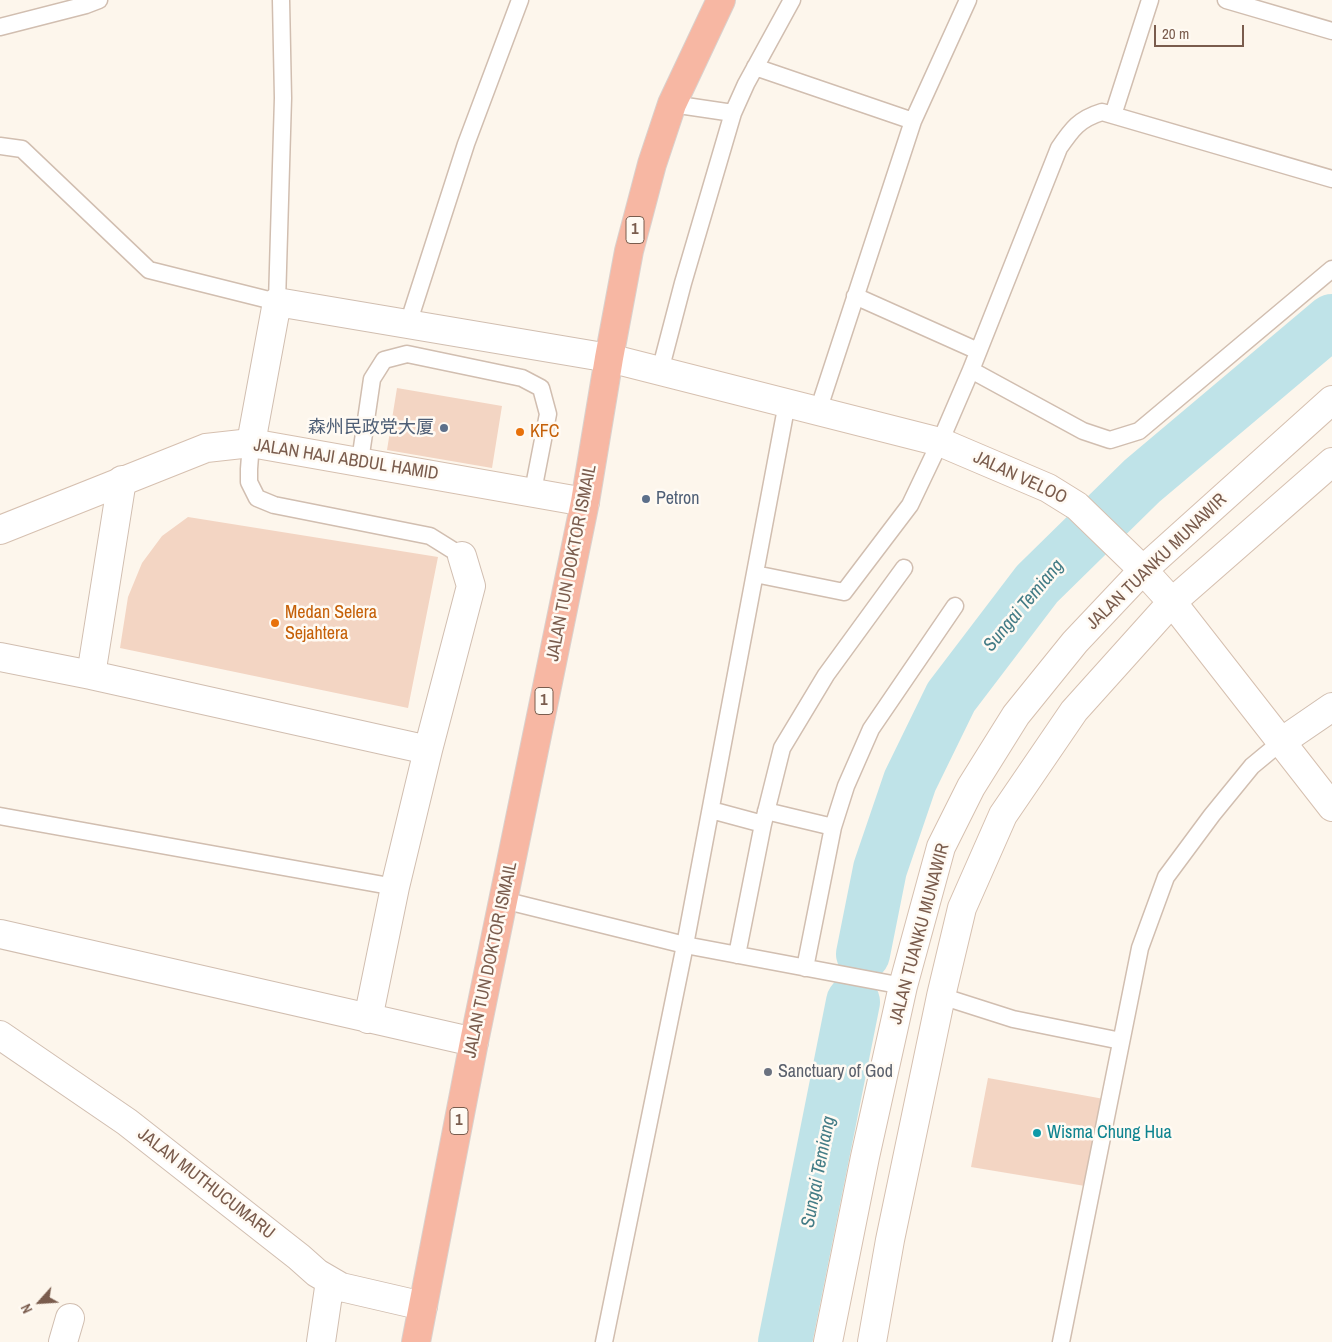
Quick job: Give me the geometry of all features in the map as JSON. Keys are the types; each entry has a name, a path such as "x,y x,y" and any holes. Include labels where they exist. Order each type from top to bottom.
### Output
{"highway":[{"name":"JALAN TUN DOKTOR ISMAIL","path":"416,1342 474,1042 585,502 629,251 652,164 672,104 721,0"}],"street":[{"name":"JALAN VELOO","path":"276,302 609,358 940,442 1048,488 1077,506 1143,570 1172,602 1281,742 1323,790 1332,807"},
{"path":"251,443 276,302"},
{"name":"JALAN TUANKU MUNAWIR","path":"828,1342 865,1157 903,986 941,847 971,787 1016,715 1075,642 1143,570 1332,400"},
{"name":"JALAN HAJI ABDUL HAMID","path":"0,530 206,448 251,443 533,491 585,502"},
{"name":"JALAN TUANKU MUNAWIR","path":"872,1342 890,1240 941,996 962,908 1003,815 1074,711 1172,602 1332,462"},
{"path":"91,675 122,480"},
{"path":"368,1019 394,887 471,586 462,556"},
{"path":"0,657 91,675 428,750"},
{"path":"1281,742 1332,707"},
{"path":"0,934 474,1042"},
{"name":"JALAN MUTHUCUMARU","path":"0,1035 126,1122 317,1273 341,1287 423,1306"},
{"path":"321,1342 330,1281"}],"lane":[{"path":"0,28 99,0"},
{"path":"0,146 22,149 149,270 276,302 282,98 281,0"},
{"path":"408,324 466,144 520,0"},
{"path":"660,371 683,283 733,112 792,0"},
{"path":"818,411 913,121 968,0"},
{"path":"1113,115 1150,0"},
{"path":"1226,0 1332,31"},
{"path":"756,66 913,121"},
{"path":"672,104 733,112"},
{"path":"755,574 844,592 910,505 971,370 1059,148 1070,131 1087,116 1102,112 1332,179"},
{"path":"971,370 1082,431 1110,440 1139,432 1332,269"},
{"path":"855,296 978,351"},
{"path":"360,462 372,379 384,360 406,354 522,378 541,388 548,414 533,491"},
{"path":"604,1342 685,945 787,403"},
{"path":"251,443 249,482 257,498 274,505 430,536 462,556"},
{"path":"737,955 765,818 782,748 826,675 904,568"},
{"path":"805,968 833,827 846,786 871,729 955,606"},
{"path":"1061,1342 1140,948 1166,877 1212,815 1252,766 1281,742"},
{"path":"710,810 833,827"},
{"path":"0,816 394,887"},
{"path":"503,900 685,945 903,986"},
{"path":"941,996 1014,1019 1121,1041"}],"building":[{"name":"森州民政党大厦","path":"397,388 502,406 492,468 387,450"},
{"name":"Medan Selera Sejahtera","path":"188,517 438,557 408,708 120,648 128,597 142,563 162,536"},
{"name":"Wisma Chung Hua","path":"988,1078 1104,1099 1085,1186 971,1167"}],"waterway":[{"name":"Sungai Temiang","path":"863,954 880,869 910,781 951,697 1037,584 1142,481 1332,321"},
{"name":"Sungai Temiang","path":"785,1342 853,1002"}],"place":[{"name":"森州民政党大厦","path":"444,428"},
{"name":"KFC","path":"520,432"},
{"name":"Petron","path":"646,499"},
{"name":"Medan Selera Sejahtera","path":"275,623"},
{"name":"Sanctuary of God","path":"768,1072"},
{"name":"Wisma Chung Hua","path":"1037,1133"}]}
